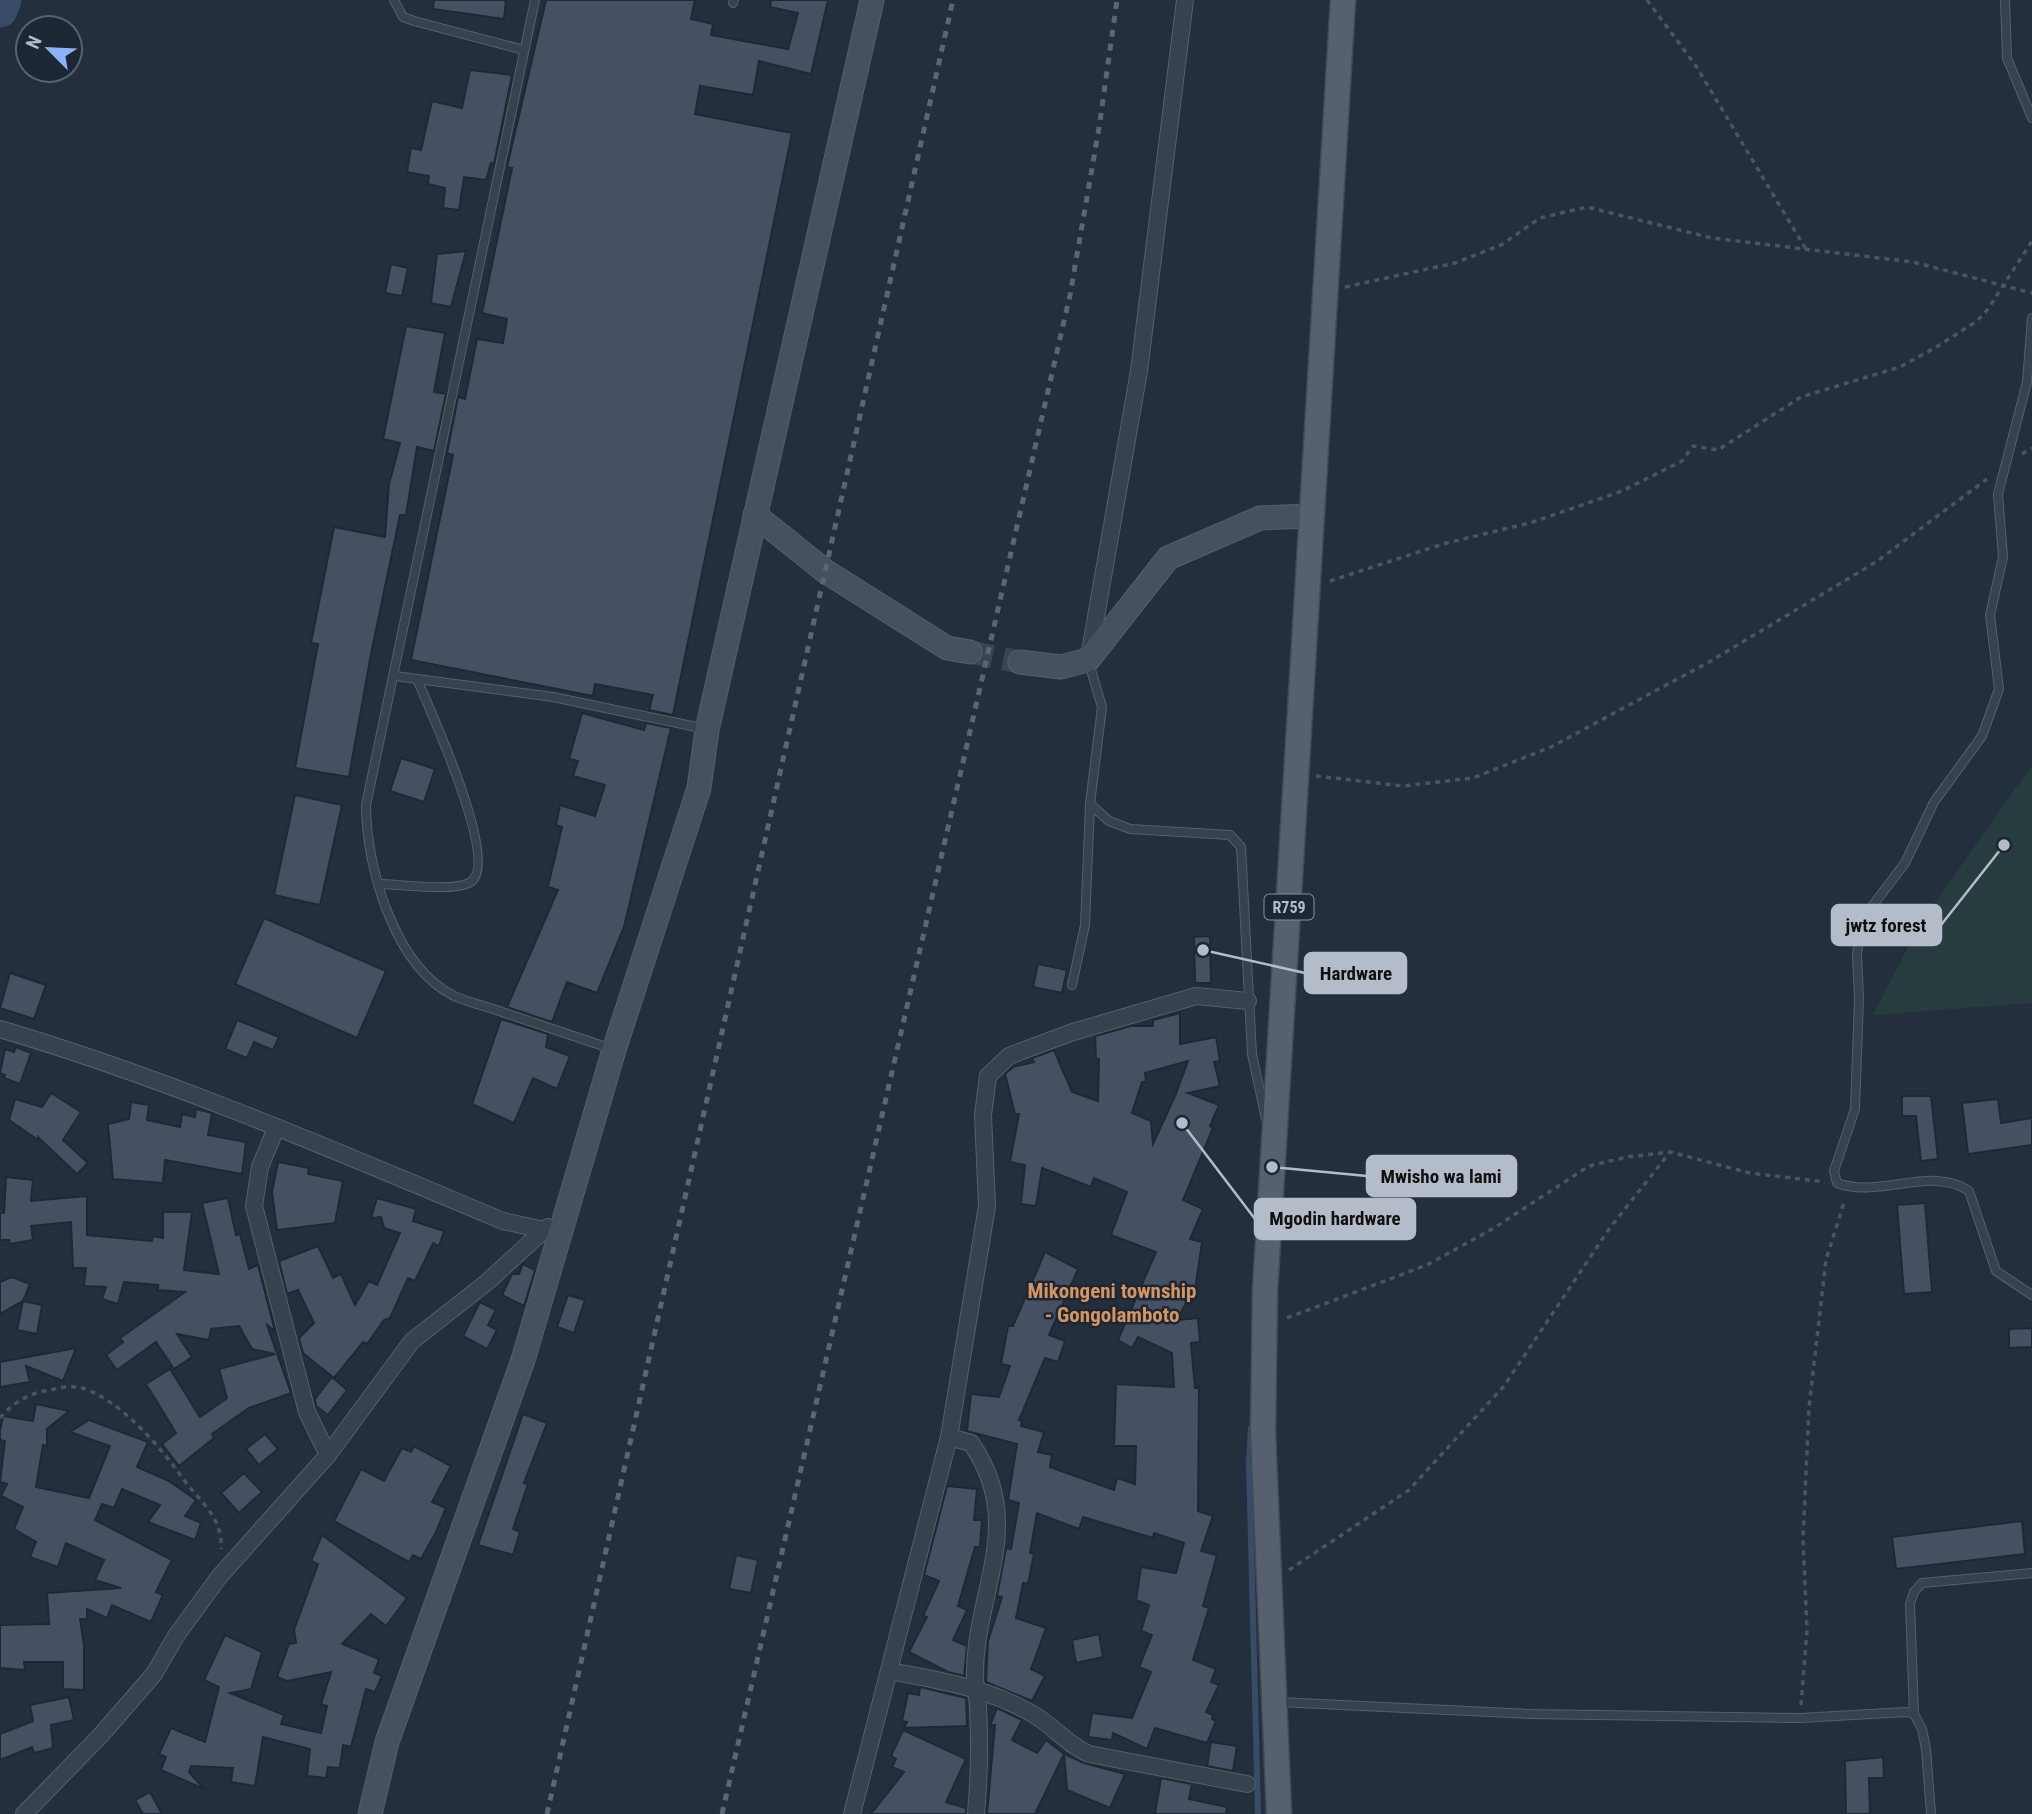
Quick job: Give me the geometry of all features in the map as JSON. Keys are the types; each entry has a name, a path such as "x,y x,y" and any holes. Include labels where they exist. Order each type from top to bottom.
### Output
{"main road":[{"name":"R759","path":"1279,1814 1263,1433 1264,1326 1343,0"}],"street":[{"path":"370,1814 387,1742 523,1360 614,1050 699,788 707,730 872,0"},
{"path":"1088,660 1139,371 1185,0"},
{"path":"755,515 825,571 947,648 970,652"},
{"path":"1020,662 1061,667 1088,660 1168,558 1260,518 1312,516"},
{"path":"852,1814 949,1437 987,1206 983,1115 988,1076 1009,1056 1018,1052 1073,1032 1183,999 1196,996 1248,1001"},
{"path":"0,1029 276,1128 503,1221 544,1230"},
{"path":"276,1128 260,1167 254,1206 307,1412 328,1455"},
{"path":"24,1814 147,1683 219,1577 328,1455 412,1341 486,1283 544,1230 566,1217"},
{"path":"949,1437 971,1443 990,1476 996,1504 996,1553 976,1655 979,1740 976,1814"},
{"path":"890,1671 976,1688 1031,1713 1073,1747 1089,1754 1247,1784"}],"lane":[{"path":"394,0 403,17 524,50"},
{"path":"535,0 366,805 366,838 378,884 410,957 430,978 454,995 614,1050"},
{"path":"2004,0 2007,58 2032,118"},
{"path":"2032,318 2027,382 2003,467 1998,509 2003,557 1990,615 1999,689 1982,736 1934,802 1905,863 1861,921 1857,943 1859,998 1856,1110 1834,1171 1837,1183 1850,1188 1929,1182 1960,1185 1969,1191 1996,1271 2032,1295"},
{"path":"1072,985 1084,925 1090,804 1102,707 1088,660"},
{"path":"395,676 553,697 707,730"},
{"path":"378,884 457,886 471,883 479,873 479,857 463,789 417,679"},
{"path":"1090,804 1109,821 1130,829 1230,835 1241,847 1252,1054 1274,1156"},
{"path":"1931,1814 1926,1749 1922,1729 1914,1714 1910,1604 1914,1592 1923,1583 2032,1573"},
{"path":"1274,1702 1530,1714 1800,1718 1914,1714"}],"path":[{"path":"1647,0 1696,66 1808,251"},
{"path":"1326,291 1455,263 1501,245 1539,218 1587,207 1712,238 1913,262 2032,293"},
{"path":"1308,588 1443,544 1533,522 1622,491 1682,461 1693,446 1718,450 1809,393 1900,367 1978,321 2005,286 2032,241"},
{"path":"1296,774 1403,786 1473,778 1551,747 1709,662 1876,562 2032,448"},
{"path":"1264,1326 1427,1265 1494,1228 1589,1166 1627,1157 1670,1153 1750,1173 1837,1183"},
{"path":"1269,1584 1409,1490 1504,1386 1609,1229 1670,1153"},
{"path":"1800,1718 1807,1631 1803,1539 1809,1407 1826,1260 1837,1218 1850,1188"},
{"path":"0,1418 16,1402 34,1392 65,1387 79,1387 109,1402 152,1438 213,1516 222,1533 219,1577"}],"green space":[{"path":"2032,765 2032,1003 1873,1015 1920,924"}],"building":[{"path":"434,0 506,0 504,19 433,9"},
{"path":"546,0 695,0 691,19 713,24 711,35 788,49 798,13 770,7 771,0 828,0 811,74 759,61 753,95 700,86 695,114 792,133 673,715 649,710 653,695 595,684 593,696 411,660 453,455 447,453 458,397 465,399 477,339 503,343 507,319 482,313 512,168 507,167"},
{"path":"470,70 512,75 494,164 491,163 486,180 464,177 459,210 443,208 445,188 428,184 429,176 407,172 411,148 421,150 432,101 462,108"},
{"path":"466,251 451,307 431,303 437,254"},
{"path":"391,264 408,268 402,296 385,293"},
{"path":"406,326 445,333 434,392 446,394 434,451 417,447 406,515 400,515 371,654 349,777 295,768 318,644 311,643 334,527 385,537 389,484 400,443 383,439"},
{"path":"582,713 644,730 646,723 671,728 624,927 597,993 567,982 552,1022 507,1007 558,890 548,887 562,827 556,825 560,805 595,816 605,785 573,776 578,761 569,759"},
{"path":"401,758 435,769 424,802 390,791"},
{"path":"295,795 342,805 320,905 274,895"},
{"path":"264,918 386,971 357,1038 235,984"},
{"path":"1210,936 1211,983 1195,983 1194,937"},
{"path":"1038,964 1067,970 1062,993 1033,987"},
{"path":"10,973 46,985 34,1019 0,1008"},
{"path":"1180,1013 1180,1044 1216,1037 1220,1061 1214,1062 1220,1086 1188,1093 1219,1105 1210,1126 1213,1128 1183,1200 1203,1209 1190,1239 1202,1242 1196,1284 1177,1320 1198,1318 1200,1342 1191,1343 1195,1388 1199,1388 1198,1511 1213,1516 1201,1551 1217,1555 1203,1606 1209,1608 1193,1660 1216,1669 1211,1682 1219,1685 1206,1712 1213,1715 1212,1719 1216,1721 1207,1743 1155,1728 1147,1749 1113,1733 1112,1740 1088,1737 1092,1713 1132,1718 1151,1672 1139,1667 1152,1635 1141,1631 1149,1605 1136,1600 1141,1567 1176,1573 1184,1543 1154,1533 1153,1538 1083,1517 1079,1529 1037,1513 1030,1553 1034,1554 1028,1584 1023,1583 1016,1618 1046,1628 1031,1669 1045,1676 1032,1701 986,1682 988,1641 1002,1597 997,1596 1006,1548 1011,1549 1019,1503 1008,1500 1017,1444 967,1431 971,1394 999,1397 1010,1366 1001,1364 1008,1326 1013,1326 1045,1252 1078,1269 1049,1335 1065,1341 1058,1362 1045,1358 1019,1420 1022,1421 1021,1426 1044,1432 1038,1452 1052,1455 1050,1467 1114,1490 1117,1478 1135,1484 1136,1446 1114,1446 1116,1384 1174,1387 1172,1353 1138,1337 1132,1348 1118,1340 1156,1252 1111,1235 1127,1192 1094,1178 1091,1187 1042,1168 1036,1206 1021,1204 1025,1165 1010,1162 1019,1114 1015,1114 1005,1074 1013,1067 1034,1062 1032,1058 1054,1050 1072,1092 1098,1101 1099,1059 1096,1059 1095,1036 1131,1026 1153,1026 1153,1020","holes":["1188,1061 1153,1144 1151,1121 1132,1113 1142,1082 1146,1082 1145,1073"]},
{"path":"501,1019 548,1034 546,1047 570,1056 557,1089 533,1078 514,1123 472,1104"},
{"path":"237,1020 279,1037 273,1050 254,1042 247,1058 225,1049"},
{"path":"16,1047 31,1053 20,1084 4,1078 5,1075 0,1073 5,1049 14,1052"},
{"path":"51,1093 81,1112 63,1140 88,1163 77,1174 38,1137 38,1140 9,1120 15,1099 42,1107"},
{"path":"1902,1096 1931,1096 1938,1159 1921,1161 1916,1116 1902,1116"},
{"path":"1998,1099 2001,1123 2032,1118 2032,1145 1968,1154 1962,1103"},
{"path":"131,1102 149,1105 147,1120 180,1127 182,1114 195,1117 196,1109 212,1113 208,1135 246,1142 242,1174 165,1160 163,1183 113,1179 108,1124 129,1119"},
{"path":"278,1162 309,1168 308,1174 343,1181 335,1223 277,1230 272,1192"},
{"path":"6,1177 33,1180 31,1201 87,1196 87,1235 152,1241 153,1236 163,1238 163,1212 192,1212 184,1270 219,1274 202,1203 228,1198 236,1235 240,1234 249,1269 258,1265 275,1331 267,1325 291,1393 249,1408 212,1434 214,1438 179,1466 162,1444 176,1433 146,1384 170,1369 200,1417 227,1398 219,1369 275,1354 252,1349 239,1326 211,1329 209,1340 177,1334 192,1357 174,1369 156,1342 117,1370 106,1355 123,1342 120,1338 185,1292 158,1290 158,1285 124,1282 118,1304 102,1299 106,1287 84,1286 86,1268 73,1268 71,1222 31,1226 33,1240 10,1244 9,1240 0,1240 0,1213 4,1213"},
{"path":"377,1198 416,1209 413,1221 444,1231 439,1246 433,1243 415,1281 408,1278 390,1318 384,1320 367,1344 363,1342 334,1378 303,1353 299,1338 314,1323 298,1290 287,1294 279,1261 318,1246 333,1278 341,1274 355,1305 369,1281 377,1285 400,1233 384,1228 381,1217 371,1218"},
{"path":"1925,1203 1932,1292 1904,1294 1897,1205"},
{"path":"523,1264 535,1270 524,1306 502,1295 512,1274 519,1274"},
{"path":"12,1277 30,1284 23,1301 0,1314 0,1282"},
{"path":"568,1295 585,1300 574,1333 557,1327"},
{"path":"23,1301 42,1305 37,1334 17,1330"},
{"path":"480,1302 496,1310 488,1325 497,1330 487,1349 463,1336"},
{"path":"2032,1328 2032,1347 2009,1348 2009,1329"},
{"path":"76,1348 63,1381 26,1366 30,1382 0,1387 0,1362"},
{"path":"332,1377 347,1390 328,1415 316,1406 315,1399"},
{"path":"36,1404 69,1411 47,1429 47,1446 43,1445 36,1487 89,1498 110,1446 70,1432 89,1420 148,1442 137,1467 169,1481 196,1500 185,1516 201,1523 195,1540 148,1522 160,1505 122,1489 114,1508 102,1504 95,1520 172,1560 156,1592 163,1595 151,1622 112,1605 107,1618 87,1609 87,1619 80,1619 84,1645 84,1690 63,1689 63,1662 24,1662 25,1670 0,1668 0,1625 49,1624 47,1593 121,1588 95,1580 104,1560 66,1543 58,1567 30,1557 36,1542 14,1529 23,1507 1,1496 7,1484 0,1482 5,1441 0,1440 0,1431 3,1416 33,1421"},
{"path":"523,1414 547,1423 524,1483 528,1484 513,1529 520,1532 513,1555 478,1545"},
{"path":"265,1434 278,1449 259,1465 246,1449"},
{"path":"414,1446 451,1466 432,1502 446,1508 436,1532 421,1559 413,1555 409,1562 334,1521 361,1469 384,1481 402,1448 411,1452"},
{"path":"244,1473 262,1492 239,1513 221,1493"},
{"path":"947,1486 977,1489 974,1520 982,1520 980,1547 975,1547 958,1606 967,1610 953,1640 967,1646 964,1676 948,1672 909,1652 927,1617 923,1616 939,1581 924,1575"},
{"path":"2022,1521 2025,1554 1896,1569 1892,1537"},
{"path":"322,1535 407,1598 386,1626 371,1614 342,1644 379,1659 374,1673 382,1676 375,1692 366,1689 351,1747 343,1745 340,1768 328,1767 326,1778 307,1776 310,1749 263,1737 255,1786 231,1782 233,1768 191,1766 189,1772 204,1789 161,1770 166,1757 159,1754 171,1728 205,1742 219,1687 204,1680 225,1635 262,1652 251,1689 230,1693 284,1715 281,1724 321,1733 327,1706 321,1704 331,1672 287,1681 277,1677 289,1644 296,1643 294,1630 318,1564 311,1561"},
{"path":"736,1555 758,1560 751,1593 729,1589"},
{"path":"1099,1634 1103,1657 1076,1663 1072,1640"},
{"path":"920,1687 966,1698 967,1726 904,1728 907,1722 902,1721 908,1693 919,1695"},
{"path":"69,1697 74,1720 51,1725 53,1748 34,1753 32,1747 0,1760 0,1734 33,1721 30,1705"},
{"path":"997,1708 1022,1720 1012,1740 1037,1753 1046,1740 1064,1754 1035,1814 987,1814 995,1725 990,1725"},
{"path":"903,1730 966,1759 946,1802 966,1808 966,1814 871,1814 904,1772 892,1767 896,1759 891,1756"},
{"path":"1211,1742 1237,1746 1233,1771 1207,1766"},
{"path":"1064,1754 1084,1763 1125,1774 1110,1808 1067,1790"},
{"path":"1883,1757 1884,1778 1869,1778 1870,1814 1846,1814 1845,1761"},
{"path":"1161,1778 1192,1784 1189,1799 1227,1807 1226,1814 1155,1814"},
{"path":"150,1792 162,1814 143,1814 135,1800"}],"waterway":[{"path":"0,10 4,0"},
{"path":"1251,1428 1249,1463 1258,1814"}],"tunnel":[{"path":"970,652 1020,662"}],"railway":[{"path":"547,1814 953,0"},
{"path":"722,1814 1070,295 1099,128 1117,0"}],"place":[{"name":"jwtz forest","path":"2004,845"},
{"name":"Hardware","path":"1203,950"},
{"name":"Mgodin hardware","path":"1182,1123"},
{"name":"Mwisho wa lami","path":"1272,1167"}],"district":[{"name":"Mikongeni township - Gongolamboto","path":"1112,1303"}]}
